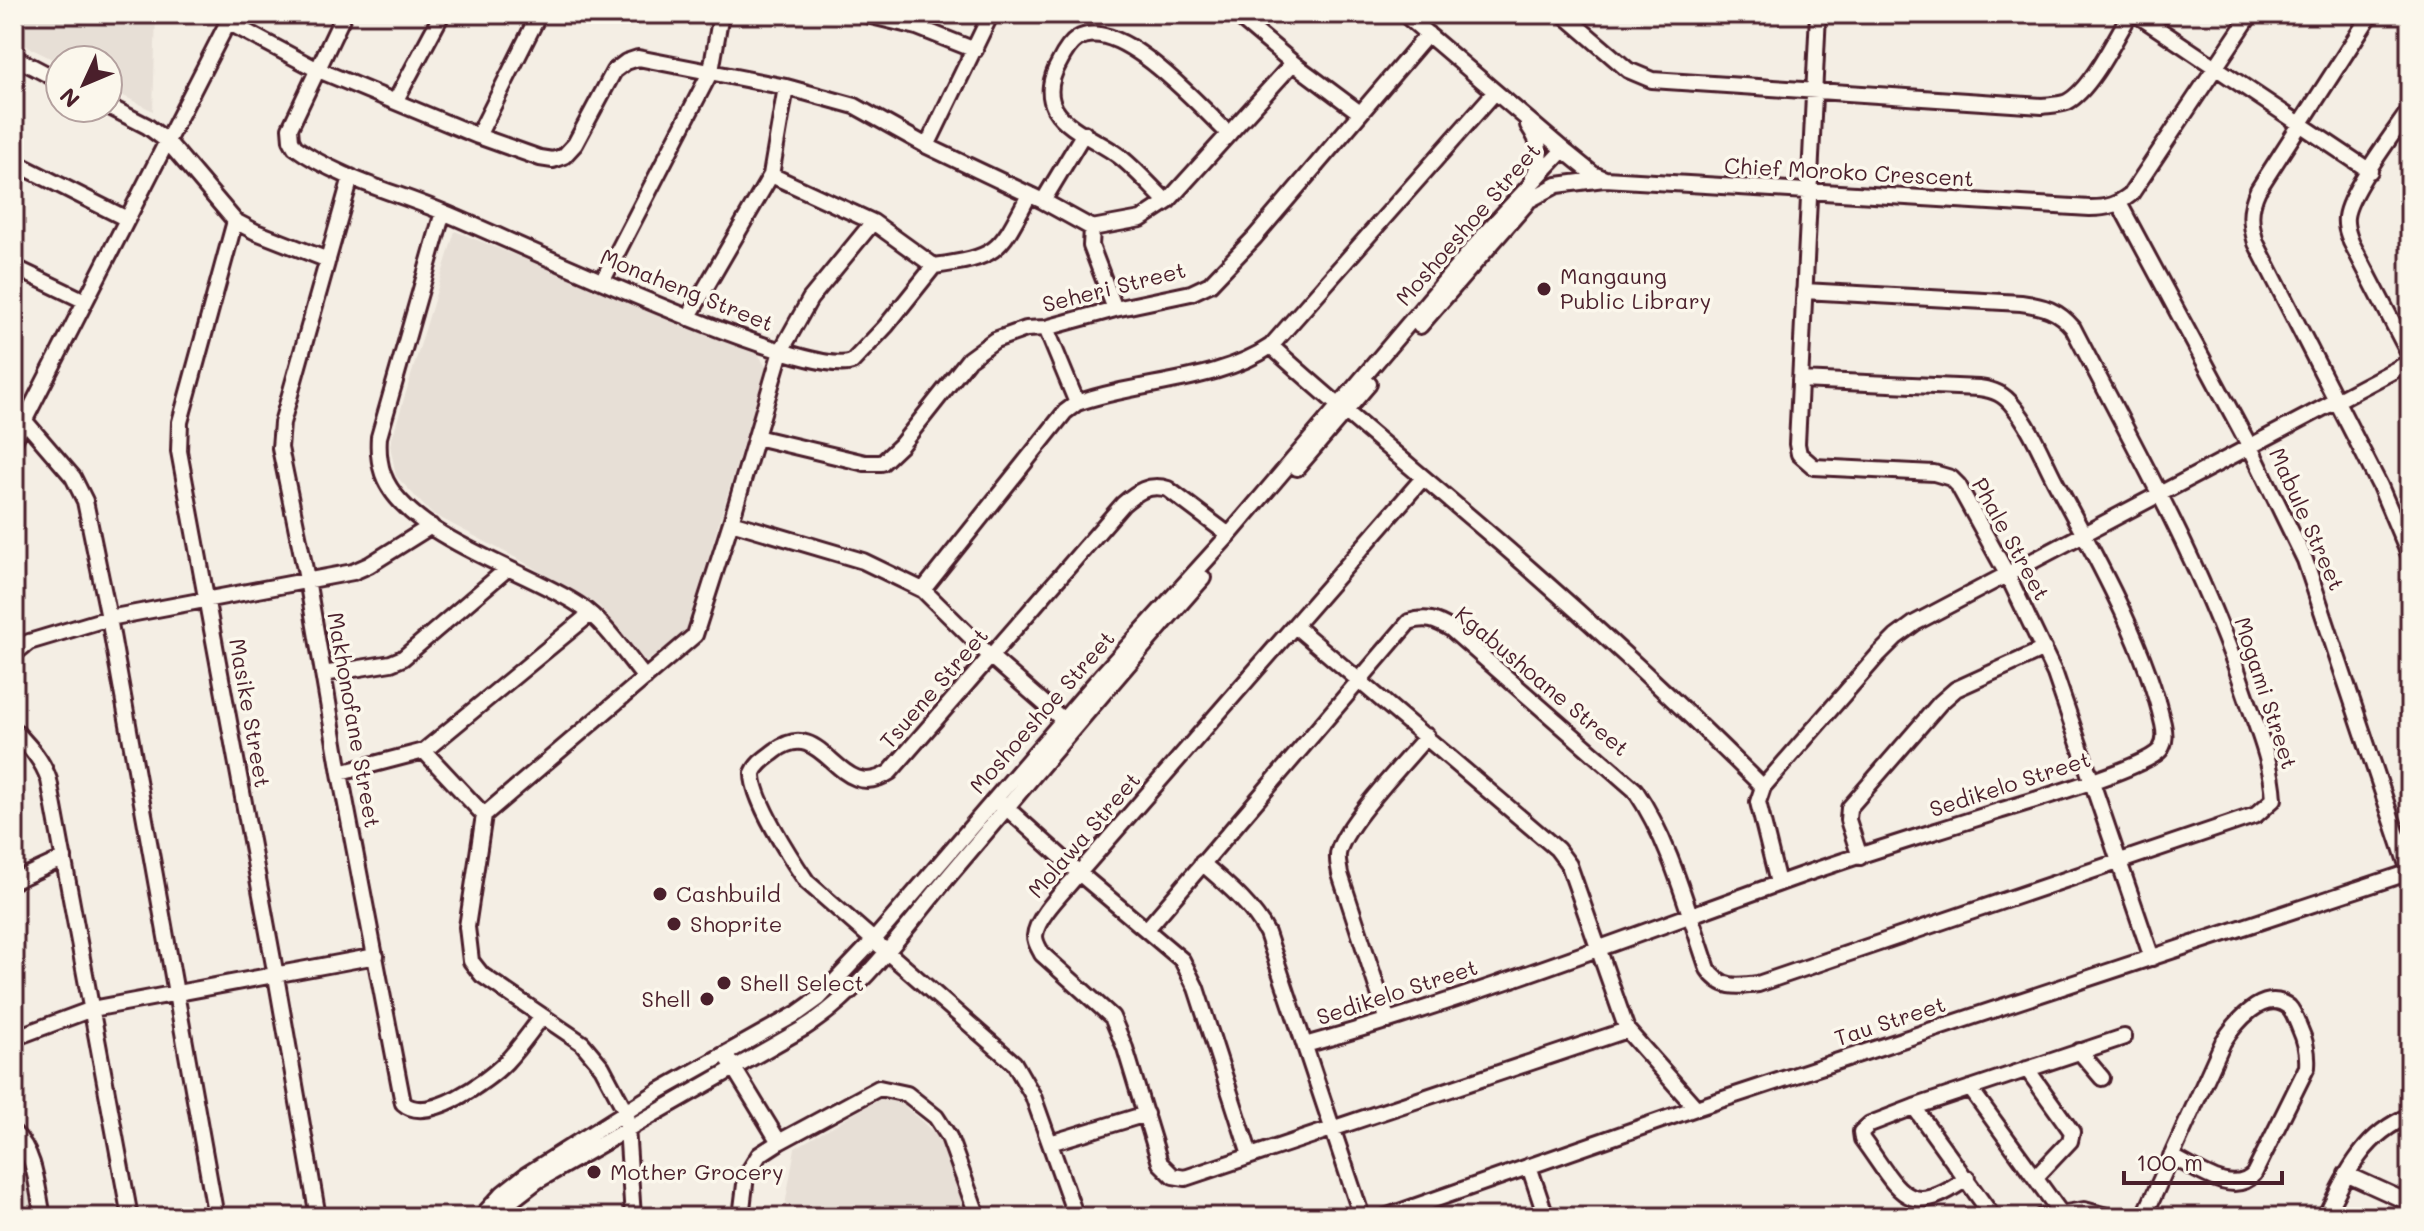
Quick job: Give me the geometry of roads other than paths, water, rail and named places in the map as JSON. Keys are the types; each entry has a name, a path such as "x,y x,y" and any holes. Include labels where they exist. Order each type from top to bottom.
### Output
{"street":[{"path":"316,69 344,14"},
{"path":"396,100 442,14"},
{"path":"478,136 539,14"},
{"path":"603,280 711,71 721,14"},
{"path":"863,14 917,27 975,50"},
{"path":"927,146 991,14"},
{"path":"1235,14 1293,63 1360,113"},
{"name":"Chief Moroko Crescent","path":"1404,14 1593,174 1605,179 2090,208 2107,208 2119,203"},
{"path":"1563,14 1618,62 1639,77 1652,80 2054,105 2066,102 2086,84 2133,14 2216,65 2370,171"},
{"name":"Phale Street","path":"1818,14 1812,89 1799,454 1814,467 1934,473 1951,478 1972,508 2044,649 2152,958"},
{"path":"1967,14 2014,14"},
{"path":"2119,203 2143,179 2251,14"},
{"path":"2371,14 2258,190 2252,201 2250,225 2256,243 2380,486 2410,557"},
{"path":"14,441 230,18 316,69 478,136 553,160 564,156 575,144 607,82 626,62 638,58 786,87 855,106 927,146 1092,228 1141,219 1167,202 1293,63"},
{"name":"Seheri Street","path":"756,437 865,463 882,463 901,445 969,359 1007,334 1046,328 1191,293 1210,284 1254,238 1428,34"},
{"path":"1167,202 1120,157 1056,110 1051,101 1050,87 1054,73 1070,46 1077,39 1089,35 1125,42 1149,59 1229,134"},
{"path":"14,57 44,73"},
{"name":"Monaheng Street","path":"316,69 290,128 295,147 351,177 443,212 688,318 781,351 837,364 852,362 877,337 934,266"},
{"path":"688,318 771,175 786,87"},
{"path":"923,590 1065,412 1077,403 1229,366 1271,346 1495,92"},
{"path":"1778,883 1758,802 1763,787 1896,637 1915,623 2161,495 2410,359 2346,230 2349,206 2410,109"},
{"path":"1518,111 1538,140 1541,153 1527,196"},
{"path":"124,114 167,141 235,221 328,260"},
{"path":"771,175 873,222 934,266 983,258 997,247 1084,133"},
{"name":"Moshoeshoe Street","path":"481,1217 526,1175 819,998 1002,803 1565,151"},
{"path":"14,162 127,219"},
{"name":"Makhonofane Street","path":"351,177 279,437 401,1100 410,1109 426,1110 445,1104 506,1062 542,1017"},
{"path":"1527,196 1557,185 1605,179"},
{"name":"Mabule Street","path":"2119,203 2250,447 2305,560 2410,873"},
{"path":"443,212 379,437 378,453 383,473 390,488 413,513 431,526 507,569 571,600 590,614 645,678"},
{"name":"Masike Street","path":"235,221 178,434 318,1217"},
{"path":"633,1217 626,1112 602,1067 588,1049 482,975 471,961 467,927 484,815 695,635 781,351 817,289 873,222"},
{"path":"1092,228 1091,246 1115,309"},
{"path":"14,267 85,301"},
{"name":"Mogami Street","path":"1725,985 1736,988 1758,984 2256,815 2274,799 2269,764 2229,644 2197,569 2073,328 2053,310 2021,303 1804,291"},
{"path":"1046,328 1077,403"},
{"path":"1271,346 1677,701 1763,787"},
{"name":"Sedikelo Street","path":"1305,1045 1388,1021 1690,917 1778,883 2091,781 2152,757 2160,749 2165,736 2142,662 2084,534 2016,408 2002,394 1979,388 1800,380"},
{"name":"Moshoeshoe Street","path":"1069,725 1229,535 1341,409"},
{"path":"24,420 81,490 109,618 216,1217"},
{"name":"Molawa Street","path":"1423,478 1079,873 1045,914 1036,929 1035,940 1042,954 1112,1017 1125,1048 1160,1163 1173,1176 1185,1178 1627,1030"},
{"name":"Tsuene Street","path":"1076,1217 1033,1096 1014,1063 807,882 788,855 758,794 753,773 762,761 786,742 796,740 813,745 849,776 873,781 882,778 1123,504 1141,490 1158,486 1168,489 1229,535"},
{"path":"731,522 863,561 923,590 990,656 1069,725"},
{"path":"14,654 29,642 109,618 353,572 431,526"},
{"path":"323,674 391,663 403,658 507,569"},
{"path":"340,773 424,751 590,614"},
{"name":"Kgabushoane Street","path":"1147,929 1409,622 1424,618 1451,629 1635,790 1651,813 1666,849 1708,969 1725,985"},
{"path":"1295,626 1557,849 1569,865 1627,1030 1696,1108"},
{"path":"1860,857 1848,820 1849,808 1930,714 1956,689 2044,649"},
{"path":"14,730 44,765 130,1217"},
{"path":"1388,1021 1337,857 1344,839 1365,809 1427,736"},
{"path":"424,751 484,815"},
{"path":"1002,803 1182,960 1196,988 1250,1155"},
{"name":"Moshoeshoe Street","path":"497,1217 511,1201 537,1181 817,1019 886,951 1002,803"},
{"path":"14,881 64,858"},
{"path":"1202,863 1238,896 1267,933 1362,1217"},
{"name":"Tau Street","path":"1385,1217 1696,1108 2410,873"},
{"path":"14,1038 92,1009 376,956"},
{"path":"2144,1217 2171,1156 2232,1028 2256,1007 2269,1002 2289,1007 2305,1040 2307,1067 2254,1174 2247,1181 2232,1184 2171,1156"},
{"path":"1967,1178 1948,1192 1927,1201 1912,1200 1901,1192 1860,1135 1870,1124 1914,1107 2124,1037"},
{"path":"2079,1051 2102,1078"},
{"path":"725,1053 779,1142"},
{"path":"2027,1069 2072,1132 2065,1148 2036,1177"},
{"path":"741,1217 746,1176 759,1155 879,1088 907,1094 936,1117 949,1137 978,1217"},
{"path":"1970,1088 2060,1212"},
{"path":"1914,1107 1993,1217"},
{"path":"1050,1143 1146,1114"},
{"path":"2325,1217 2346,1174 2374,1137 2410,1116"},
{"path":"14,1133 25,1145 30,1158 43,1217"},
{"path":"1529,1166 1546,1217"},
{"path":"2346,1174 2410,1203"},
{"path":"2041,1217 2084,1210 2097,1211 2110,1217"}],"place":[{"name":"Mangaung Public Library","path":"1544,289"},
{"name":"Cashbuild","path":"660,894"},
{"name":"Shoprite","path":"674,924"},
{"name":"Shell Select","path":"724,983"},
{"name":"Shell","path":"707,999"},
{"name":"Mother Grocery","path":"594,1172"}]}
